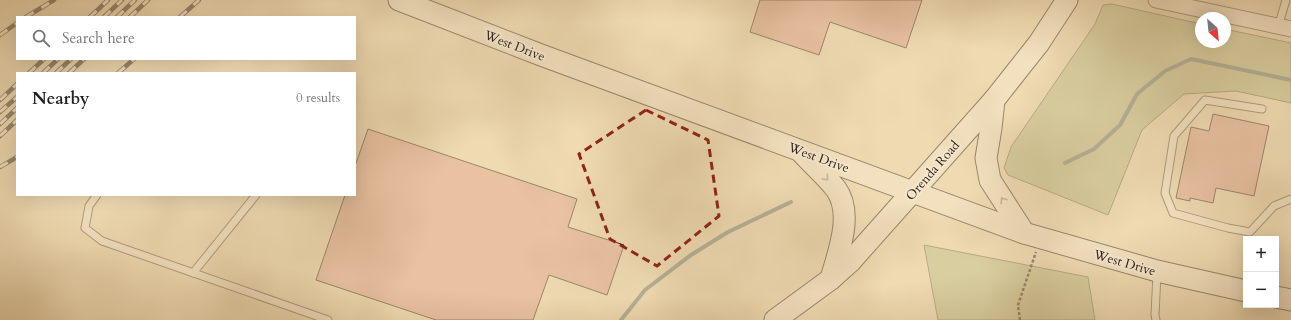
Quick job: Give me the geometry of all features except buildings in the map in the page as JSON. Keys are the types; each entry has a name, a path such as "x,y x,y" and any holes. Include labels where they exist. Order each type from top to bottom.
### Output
{"street":[{"name":"West Drive","path":"399,0 541,55 1033,235 1157,271 1243,290"},
{"name":"Orenda Road","path":"775,320 831,279 850,262 994,100 1039,43 1067,0"},
{"path":"1156,0 1285,28"},
{"path":"994,100 986,158 990,180 1033,235"},
{"path":"799,150 836,190 843,201 845,222 831,279"},
{"path":"1279,298 1291,300"}],"lane":[{"path":"1285,28 1286,0"},
{"path":"1262,109 1205,100 1174,136 1165,193 1173,213 1228,228 1250,232 1274,206 1291,199"},
{"path":"96,196 89,206 86,228 102,241 328,320"},
{"path":"193,273 255,196"},
{"path":"1156,320 1157,271"}],"path":[{"path":"1020,320 1018,305 1033,258 1033,235"}],"highlighted area":[{"path":"646,110 708,140 719,216 657,266 610,239 579,154"}],"green space":[{"path":"1112,4 1195,23 1195,48 1231,48 1231,30 1291,43 1291,103 1236,91 1184,94 1142,130 1108,215 1008,175 1004,168 1011,147 1095,24 1103,5"},
{"path":"924,245 1088,277 1095,320 938,320"}],"waterway":[{"path":"1065,163 1094,149 1120,125 1137,94 1165,71 1191,59 1291,80"},
{"path":"621,320 645,290 691,255 728,232 791,202"}],"railway":[{"path":"28,16 54,0"},
{"path":"91,16 108,0"},
{"path":"105,16 122,0"},
{"path":"118,16 135,0"},
{"path":"131,16 148,0"},
{"path":"181,16 199,0"},
{"path":"0,35 16,24"},
{"path":"30,72 43,60"},
{"path":"44,72 57,60"},
{"path":"57,72 70,60"},
{"path":"70,72 83,60"},
{"path":"119,72 133,60"},
{"path":"0,100 16,85"},
{"path":"0,112 16,98"},
{"path":"0,124 16,109"},
{"path":"0,136 16,121"},
{"path":"0,167 16,158"}]}
